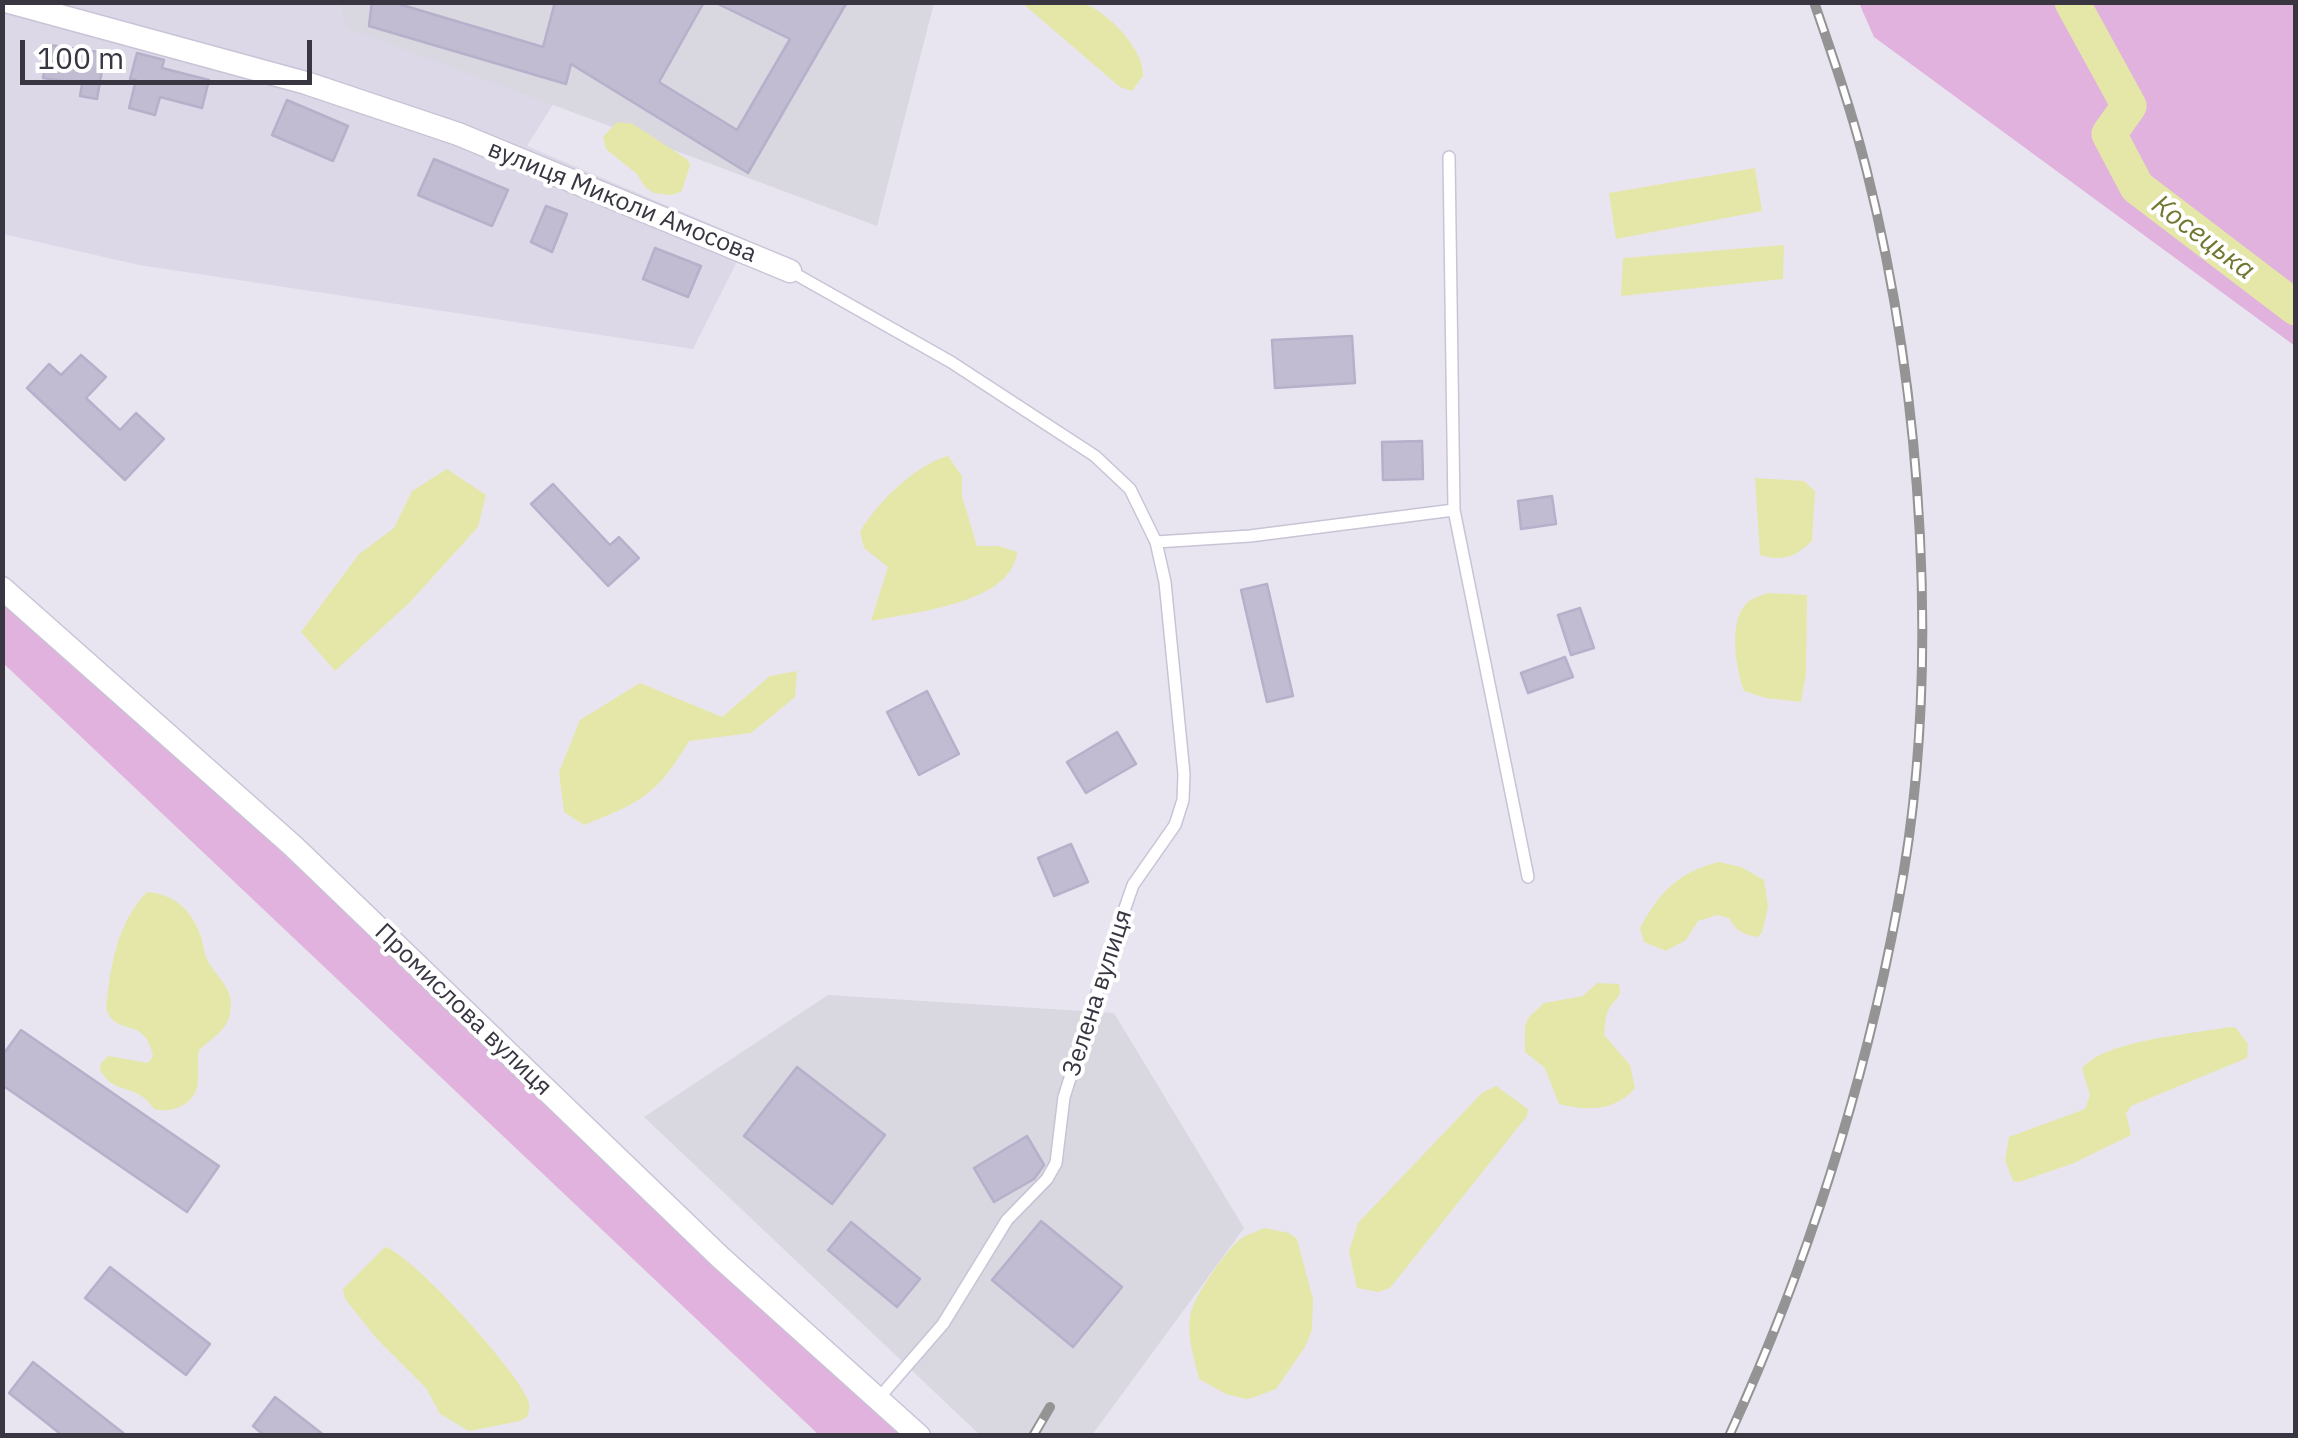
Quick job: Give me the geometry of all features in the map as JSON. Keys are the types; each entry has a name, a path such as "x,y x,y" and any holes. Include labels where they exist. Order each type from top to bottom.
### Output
{"street":[{"name":"вулиця Миколи Амосова","path":"8,2 306,83 439,128 790,271"},
{"name":"Промислова вулиця","path":"2,588 293,846 720,1257 919,1436"}],"lane":[{"path":"1448,157 1454,510 1528,877"},
{"name":"вулиця Миколи Амосова","path":"790,271 951,362 1095,456 1130,489 1156,542"},
{"path":"1156,542 1250,536 1454,510"},
{"name":"Зелена вулиця","path":"878,1398 943,1324 1007,1220 1047,1179 1056,1163 1064,1097 1133,884 1174,824 1183,800 1172,640 1156,542"}],"shaded area":[{"path":"432,2 591,44 527,146 748,240 693,349 139,265 3,234 3,3"},
{"path":"1078,2 1099,12 1130,42 1143,76 1132,91 1120,87 1022,3"},
{"path":"340,3 934,3 877,226 347,28"},
{"path":"1859,3 2295,3 2295,346 1874,37"},
{"path":"617,122 633,124 688,160 682,191 672,195 654,193 606,149 603,137"},
{"path":"1755,168 1762,211 1616,239 1609,193"},
{"path":"1784,245 1783,279 1621,296 1623,258"},
{"path":"948,456 962,476 962,496 977,546 999,546 1017,552 1011,570 998,583 958,603 871,621 888,567 864,548 860,532 898,486 923,467"},
{"path":"447,469 486,495 478,527 410,602 335,671 301,632 359,554 394,528 412,491"},
{"path":"1755,478 1804,481 1815,491 1812,541 1794,554 1782,558 1760,555"},
{"path":"2,588 709,1256 907,1435 819,1435 3,663"},
{"path":"1768,593 1807,595 1806,674 1801,702 1744,691 1741,682 1735,646 1740,612 1748,602"},
{"path":"797,671 795,697 751,733 689,741 667,774 646,795 604,817 584,825 564,812 559,772 580,720 640,683 722,717 770,676"},
{"path":"1719,862 1741,867 1764,880 1768,907 1762,933 1757,937 1744,933 1729,918 1717,915 1698,921 1686,940 1666,951 1644,942 1640,928 1663,893 1693,871"},
{"path":"147,892 173,900 192,917 206,957 227,990 231,1005 226,1025 199,1050 193,1097 178,1108 166,1110 154,1109 140,1095 111,1083 100,1069 108,1056 148,1063 153,1056 144,1035 117,1023 106,1009 122,931"},
{"path":"1597,983 1619,984 1620,993 1608,1011 1604,1035 1630,1065 1635,1088 1619,1102 1600,1108 1559,1104 1545,1068 1525,1052 1525,1026 1544,1003 1583,996"},
{"path":"828,995 1114,1013 1244,1228 1092,1435 980,1435 644,1117"},
{"path":"2236,1028 2248,1044 2247,1058 2131,1106 2126,1113 2131,1135 2074,1163 2013,1181 2005,1160 2009,1137 2085,1109 2090,1095 2082,1069 2092,1059 2128,1045"},
{"path":"1496,1086 1528,1109 1527,1116 1390,1288 1378,1292 1357,1288 1349,1251 1358,1223 1482,1093"},
{"path":"1264,1228 1289,1233 1297,1239 1313,1299 1312,1330 1276,1389 1246,1399 1226,1394 1199,1379 1189,1324 1192,1308 1228,1252 1242,1238"},
{"path":"385,1247 399,1254 440,1291 486,1342 520,1386 529,1402 528,1416 469,1431 440,1414 426,1388 377,1339 345,1299 343,1289"}],"building":[{"path":"372,2 392,2 543,47 555,2 704,2 659,82 737,130 790,39 714,2 847,2 748,173 571,64 566,84 369,26"},
{"path":"49,45 105,53 97,99 80,96 82,84 43,78"},
{"path":"137,53 164,60 162,68 209,80 202,108 160,97 155,115 129,108 136,80 130,79"},
{"path":"287,100 348,126 333,161 272,135"},
{"path":"434,159 508,190 492,226 418,195"},
{"path":"546,206 567,214 552,252 531,242"},
{"path":"655,248 701,266 688,297 643,279"},
{"path":"1352,336 1355,383 1275,388 1272,340"},
{"path":"81,355 106,377 86,398 120,430 136,413 164,439 125,480 27,388 49,364 61,375"},
{"path":"1422,441 1423,479 1383,480 1382,442"},
{"path":"553,484 610,545 619,537 639,558 608,586 531,504"},
{"path":"1552,496 1556,524 1521,529 1518,501"},
{"path":"1267,584 1293,696 1267,702 1241,590"},
{"path":"1580,608 1594,648 1571,655 1558,615"},
{"path":"1565,657 1573,677 1528,693 1521,673"},
{"path":"927,691 959,754 919,775 887,712"},
{"path":"1117,732 1136,764 1086,793 1067,762"},
{"path":"1071,844 1088,882 1054,896 1038,858"},
{"path":"21,1030 219,1166 187,1212 2,1085 2,1056"},
{"path":"797,1067 885,1135 832,1204 744,1136"},
{"path":"1027,1136 1044,1165 1034,1179 994,1202 974,1168"},
{"path":"1041,1221 1122,1287 1073,1347 992,1280"},
{"path":"851,1222 920,1279 897,1307 828,1250"},
{"path":"110,1267 210,1344 186,1375 85,1298"},
{"path":"33,1362 127,1436 63,1436 9,1393"},
{"path":"275,1397 325,1436 265,1436 253,1426"}],"waterway":[{"name":"Косецька","path":"2072,2 2129,106 2109,134 2137,187 2296,308"}],"railway":[{"path":"1729,1436 1784,1307 1850,1108 1898,904 1912,816 1920,724 1920,535 1901,346 1866,168 1814,2"},
{"path":"1033,1436 1050,1407"}]}
